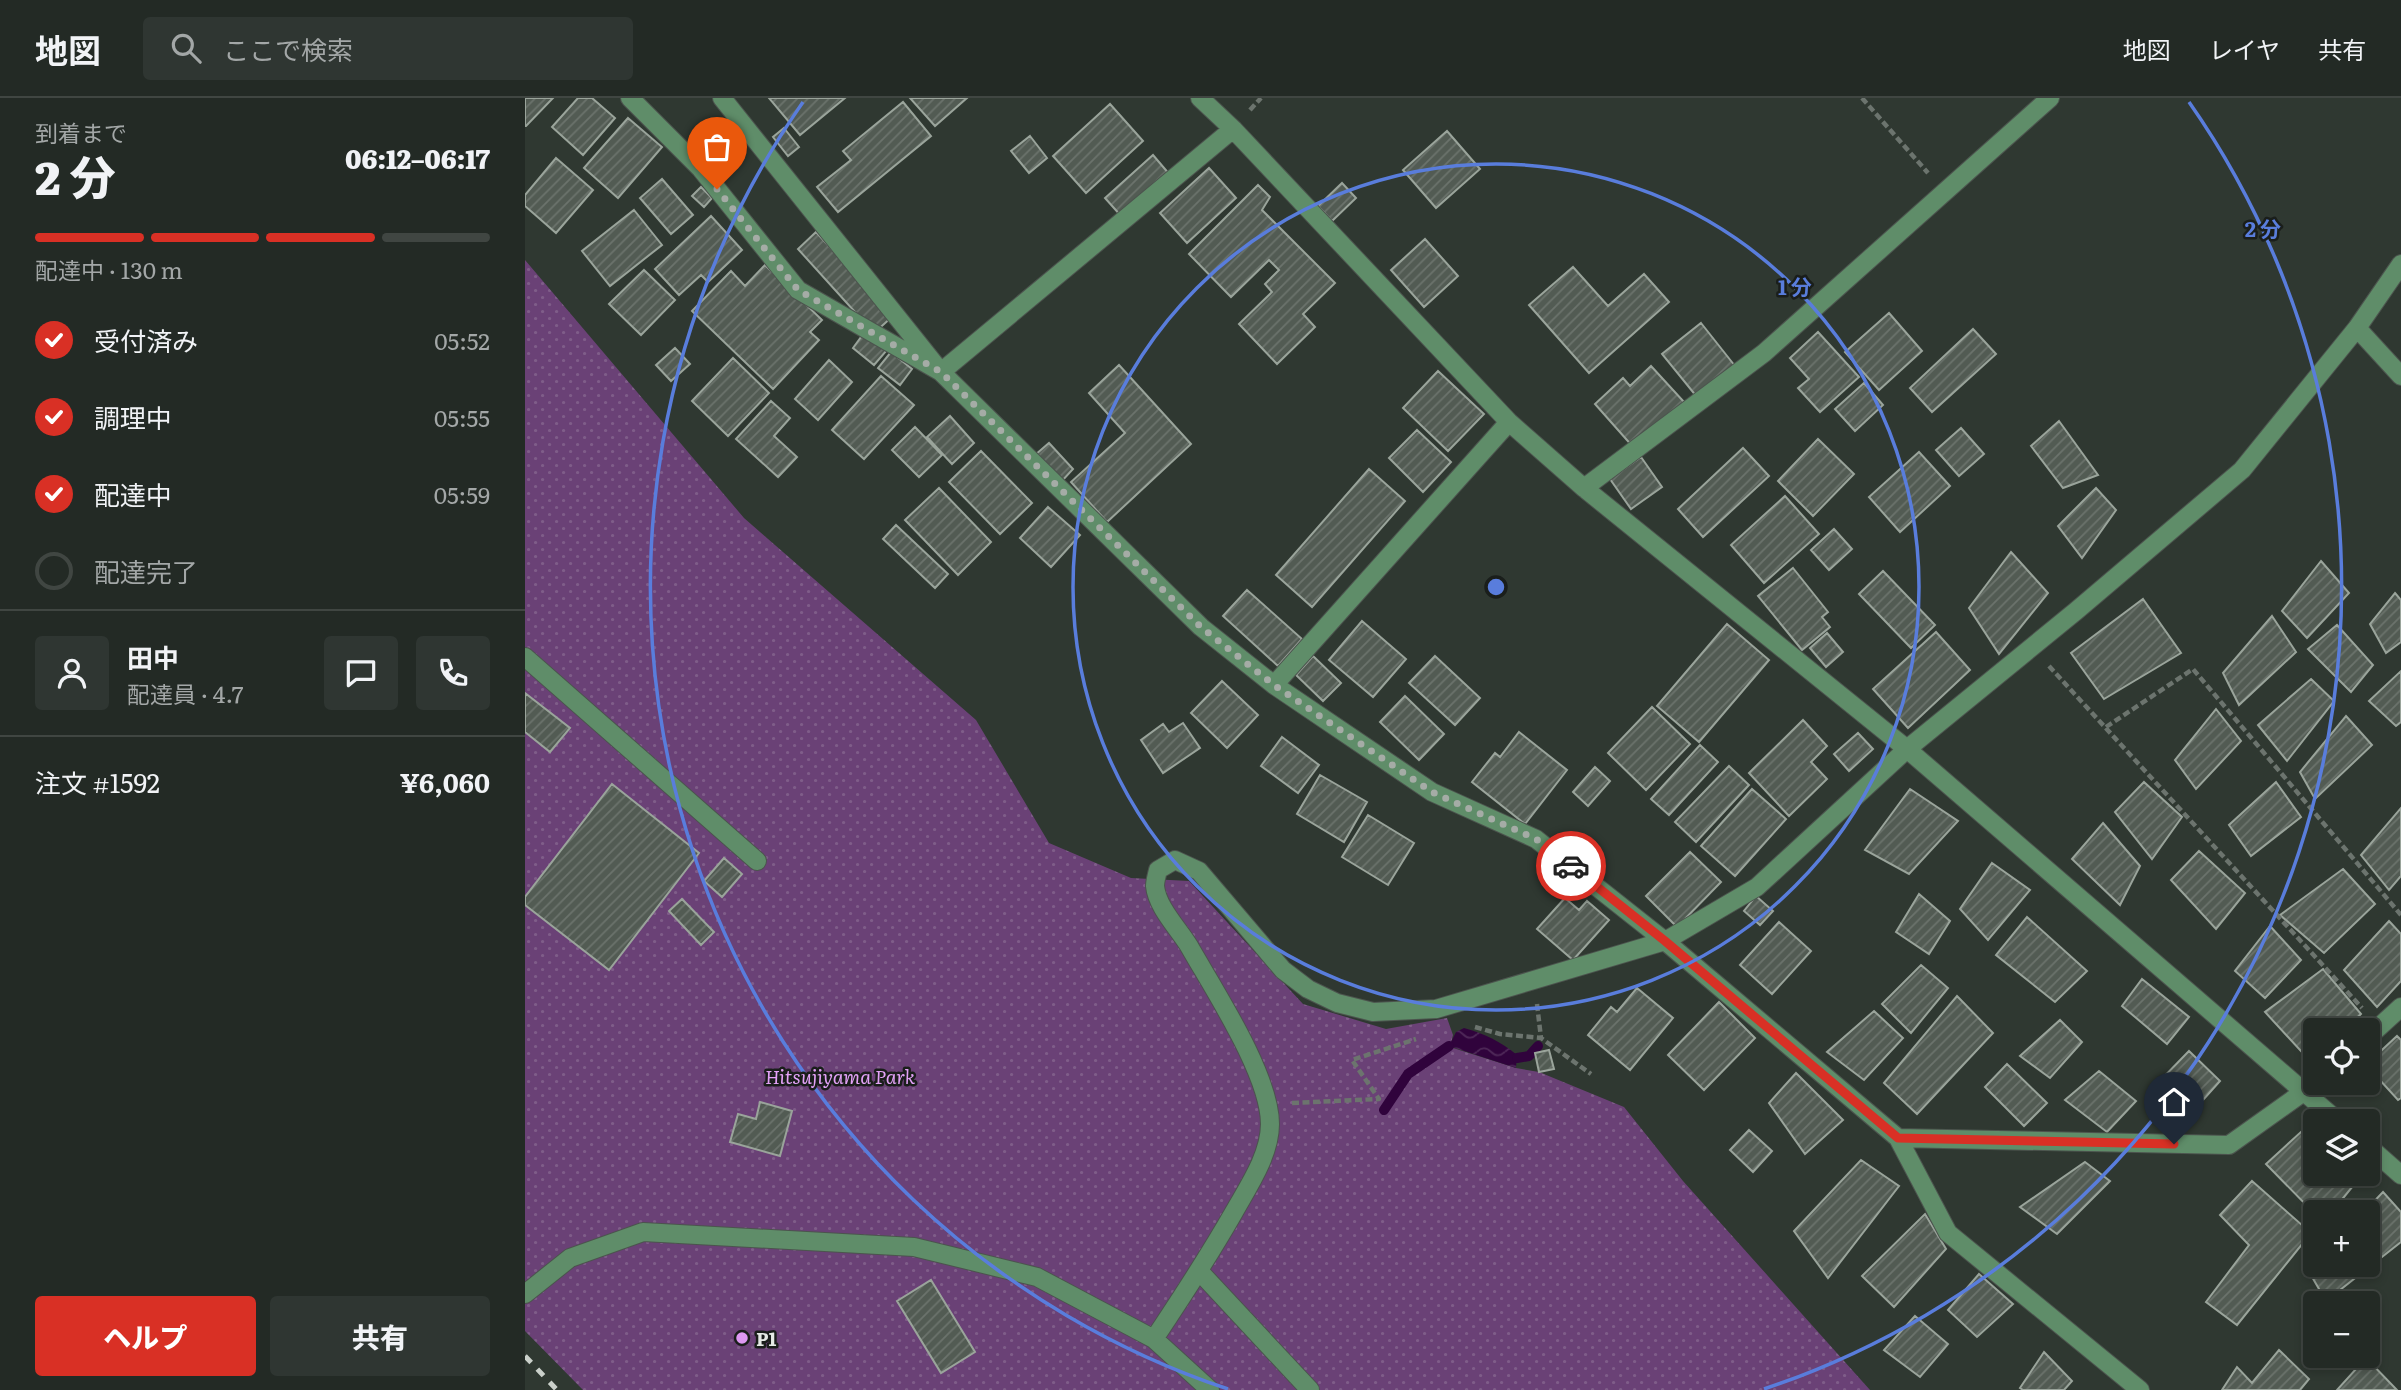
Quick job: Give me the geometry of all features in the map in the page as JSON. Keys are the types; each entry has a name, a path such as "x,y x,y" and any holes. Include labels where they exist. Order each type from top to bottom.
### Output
{"street":[{"path":"631,98 701,169 798,290 941,372"},
{"path":"722,98 941,372 1201,627 1274,685 1432,792 1536,839 1665,941 1898,1138 1948,1233 2140,1390"},
{"path":"1200,98 1233,129 1509,422 1584,488 1907,749 2303,1081"},
{"path":"1584,488 1764,353 2050,98"},
{"path":"941,372 1233,129"},
{"path":"1154,1339 1199,1272 1252,1181 1270,1126 1267,1099 1243,1042 1187,942 1161,903 1155,886 1158,870 1175,860 1199,871 1283,970 1308,989 1337,1003 1373,1012 1436,1009 1665,941 1757,887 1907,749 2242,470 2357,328 2401,264"},
{"path":"2357,328 2401,376"},
{"path":"1274,685 1509,422"},
{"path":"525,657 757,861"},
{"path":"2380,1026 2401,1007"},
{"path":"1898,1138 2229,1145 2303,1094"},
{"path":"2317,1095 2328,1109"},
{"path":"2380,1157 2401,1175"},
{"path":"525,1294 570,1258 643,1232 914,1247 1037,1277 1154,1339 1210,1390"},
{"path":"1199,1272 1310,1390"}],"path":[{"path":"1862,98 1945,192"},
{"path":"2032,647 2106,727 2362,1018"},
{"path":"2106,727 2193,669 2401,915"},
{"path":"1536,992 1541,1038"},
{"path":"1466,1024 1500,1034 1541,1038 1591,1073"},
{"path":"1290,1103 1378,1099 1352,1060 1426,1035"}],"green space":[{"name":"Hitsujiyama Park","path":"525,260 744,518 976,720 1049,843 1131,878 1189,881 1303,1004 1386,1029 1447,1018 1453,1035 1450,1047 1516,1068 1539,1072 1624,1107 1683,1181 1870,1390 583,1390 525,1331"}],"water":[{"path":"1464,1028 1492,1038 1511,1050 1517,1055 1516,1068 1449,1046 1456,1032"}],"building":[{"path":"525,98 553,98 526,126 525,126"},
{"path":"578,98 592,98 615,118 583,155 552,127"},
{"path":"769,98 845,98 800,135"},
{"path":"910,98 967,98 935,126"},
{"path":"903,102 931,136 838,212 817,187 851,160 843,151"},
{"path":"1110,104 1143,141 1086,193 1053,156"},
{"path":"628,118 662,147 618,198 584,168"},
{"path":"784,128 799,147 788,156 773,137"},
{"path":"1447,131 1480,169 1436,208 1403,170"},
{"path":"1030,136 1047,158 1029,173 1011,151"},
{"path":"1153,155 1170,175 1122,217 1105,198"},
{"path":"556,158 593,190 556,233 525,206 525,195"},
{"path":"1209,168 1236,198 1187,243 1160,213"},
{"path":"662,179 693,215 671,234 640,198"},
{"path":"1342,183 1356,198 1332,221 1318,206"},
{"path":"1258,185 1270,197 1262,210 1335,283 1303,314 1315,327 1277,364 1239,324 1272,292 1265,284 1279,270 1269,260 1231,297 1189,254"},
{"path":"701,187 712,198 704,207 692,196"},
{"path":"634,210 662,245 610,286 582,251"},
{"path":"711,216 742,250 708,282 701,275 679,295 655,269"},
{"path":"816,232 893,316 874,333 798,249"},
{"path":"1425,239 1458,276 1424,307 1391,270"},
{"path":"765,265 822,320 810,332 819,340 773,389 692,311 731,271 745,286"},
{"path":"1573,267 1608,306 1644,274 1669,302 1589,373 1529,305"},
{"path":"644,270 675,300 641,335 609,304"},
{"path":"1889,313 1922,351 1879,390 1845,352"},
{"path":"1701,323 1735,366 1697,397 1662,354"},
{"path":"1973,329 1996,354 1932,412 1910,388"},
{"path":"1818,332 1859,377 1820,412 1798,388 1809,379 1790,358"},
{"path":"864,333 887,350 874,365 853,348"},
{"path":"675,348 690,364 671,381 656,365"},
{"path":"891,352 912,369 900,385 878,368"},
{"path":"733,358 769,393 728,436 692,401"},
{"path":"829,360 852,382 818,420 795,399"},
{"path":"1119,365 1191,444 1107,522 1071,482 1125,433 1089,393"},
{"path":"1651,366 1684,402 1634,448 1595,404 1623,378 1630,386"},
{"path":"1438,371 1484,414 1448,451 1403,408"},
{"path":"881,376 914,405 864,459 832,430"},
{"path":"1864,383 1883,405 1855,431 1835,409"},
{"path":"771,401 790,418 774,436 797,457 778,477 736,439"},
{"path":"950,416 974,443 952,464 927,437"},
{"path":"2059,421 2098,475 2063,488 2031,446"},
{"path":"915,427 942,455 919,477 892,450"},
{"path":"1961,428 1984,454 1959,476 1936,450"},
{"path":"1417,430 1451,462 1423,492 1389,458"},
{"path":"1818,439 1854,474 1813,516 1778,481"},
{"path":"1049,443 1073,469 1061,482 1035,455"},
{"path":"1743,448 1769,476 1703,537 1678,509"},
{"path":"981,451 1032,503 1000,534 949,482"},
{"path":"1919,452 1950,486 1900,532 1869,497"},
{"path":"1641,457 1662,487 1631,509 1610,479"},
{"path":"1369,469 1405,501 1312,607 1276,575"},
{"path":"939,488 991,542 958,575 905,520"},
{"path":"2096,488 2116,510 2082,558 2058,526"},
{"path":"1785,496 1819,534 1764,583 1731,545"},
{"path":"1048,507 1080,535 1051,567 1020,538"},
{"path":"896,525 948,574 935,588 883,539"},
{"path":"1834,529 1852,549 1829,570 1811,550"},
{"path":"2011,552 2048,593 1999,654 1969,608"},
{"path":"2321,561 2349,593 2307,638 2282,611"},
{"path":"1793,568 1828,612 1822,617 1830,627 1802,650 1758,596"},
{"path":"1883,571 1935,625 1911,648 1859,594"},
{"path":"1247,590 1302,639 1278,666 1223,616"},
{"path":"2395,593 2401,600 2401,642 2386,653 2370,624"},
{"path":"2143,599 2181,653 2104,699 2071,653"},
{"path":"2272,616 2296,652 2239,705 2223,673"},
{"path":"1362,621 1406,659 1373,697 1329,660"},
{"path":"1727,624 1769,660 1699,742 1657,706"},
{"path":"2337,625 2373,665 2351,692 2308,649"},
{"path":"1936,632 1970,670 1908,728 1873,689"},
{"path":"1827,633 1843,652 1826,667 1810,648"},
{"path":"1313,656 1341,683 1323,701 1296,675"},
{"path":"1435,656 1480,698 1455,725 1409,683"},
{"path":"2401,671 2401,722 2396,726 2369,701"},
{"path":"2311,679 2334,701 2287,761 2258,725"},
{"path":"1222,681 1258,715 1227,748 1191,713"},
{"path":"525,693 570,728 550,752 525,732"},
{"path":"1405,696 1444,734 1419,760 1380,722"},
{"path":"1652,707 1690,744 1646,790 1608,753"},
{"path":"2216,709 2241,741 2196,789 2175,760"},
{"path":"2346,716 2372,745 2315,799 2300,772"},
{"path":"1803,720 1827,746 1811,762 1827,779 1789,816 1749,773"},
{"path":"1183,723 1200,748 1163,773 1141,740 1163,724 1169,732"},
{"path":"1519,732 1567,770 1525,824 1472,782 1495,753 1500,757"},
{"path":"1858,733 1873,749 1849,771 1834,754"},
{"path":"1282,737 1319,765 1298,793 1261,766"},
{"path":"1700,745 1718,762 1669,815 1651,799"},
{"path":"1729,766 1749,785 1696,842 1675,822"},
{"path":"1595,767 1610,781 1588,806 1573,792"},
{"path":"1320,775 1367,802 1344,842 1297,814"},
{"path":"2144,782 2182,817 2152,859 2115,812"},
{"path":"2276,782 2301,817 2251,856 2229,825"},
{"path":"612,784 699,853 609,970 525,905 525,897"},
{"path":"1752,789 1786,819 1735,876 1701,846"},
{"path":"1910,789 1958,821 1909,874 1865,850"},
{"path":"2401,808 2401,876 2389,890 2361,855"},
{"path":"1368,815 1414,843 1388,885 1342,857"},
{"path":"2103,823 2140,866 2120,905 2072,859"},
{"path":"2199,851 2245,893 2216,929 2171,880"},
{"path":"1690,852 1721,882 1677,927 1646,896"},
{"path":"724,858 742,874 722,897 704,881"},
{"path":"1992,863 2030,890 1988,940 1960,909"},
{"path":"2343,869 2375,904 2324,953 2280,915"},
{"path":"1919,894 1950,921 1929,954 1896,932"},
{"path":"1756,896 1773,911 1760,925 1744,911"},
{"path":"1565,898 1579,910 1587,901 1609,920 1573,960 1537,929"},
{"path":"682,899 714,932 701,945 669,911"},
{"path":"2027,917 2087,971 2055,1002 1996,955"},
{"path":"2389,921 2401,934 2401,981 2377,1007 2344,970"},
{"path":"1779,922 1811,951 1772,994 1740,965"},
{"path":"2270,926 2301,960 2265,998 2235,971"},
{"path":"1921,965 1948,988 1911,1033 1882,1004"},
{"path":"2323,969 2361,1014 2357,1018 2303,1018 2303,1053 2265,1012"},
{"path":"2142,979 2189,1017 2167,1044 2122,1006"},
{"path":"1637,988 1673,1018 1630,1070 1588,1035 1611,1007 1617,1012"},
{"path":"1957,996 1993,1033 1917,1114 1884,1083"},
{"path":"1719,1002 1755,1038 1704,1090 1668,1055"},
{"path":"1874,1011 1903,1038 1864,1080 1827,1052"},
{"path":"2060,1020 2082,1042 2050,1078 2020,1056"},
{"path":"2397,1036 2401,1040 2401,1098 2398,1100 2380,1080 2380,1052"},
{"path":"1549,1050 1554,1069 1539,1072 1535,1053"},
{"path":"2189,1051 2220,1081 2178,1128 2150,1091"},
{"path":"2007,1064 2047,1103 2024,1126 1985,1087"},
{"path":"2099,1071 2136,1101 2107,1132 2065,1100"},
{"path":"1796,1073 1843,1120 1805,1154 1769,1103"},
{"path":"760,1102 792,1111 780,1156 730,1142 738,1114 756,1119"},
{"path":"1749,1130 1772,1151 1753,1172 1730,1150"},
{"path":"2302,1131 2303,1186 2353,1186 2342,1200 2303,1202 2266,1164"},
{"path":"1861,1160 1899,1186 1828,1278 1794,1231"},
{"path":"2085,1162 2110,1181 2057,1234 2020,1207"},
{"path":"2252,1181 2303,1226 2303,1243 2237,1325 2206,1302 2249,1245 2220,1215"},
{"path":"2383,1192 2401,1212 2401,1242 2380,1259 2380,1200 2375,1200"},
{"path":"1925,1214 1946,1249 1894,1307 1862,1276"},
{"path":"1979,1274 2013,1304 1977,1337 1948,1310"},
{"path":"2312,1277 2357,1277 2339,1291 2320,1291"},
{"path":"931,1280 975,1352 941,1373 897,1301"},
{"path":"1915,1316 1948,1344 1920,1377 1884,1350"},
{"path":"2279,1350 2309,1379 2300,1390 2222,1390 2237,1367 2252,1383"},
{"path":"2044,1352 2072,1381 2064,1390 2023,1390 2020,1388"},
{"path":"2357,1368 2376,1368 2397,1390 2337,1390"}],"waterway":[{"path":"1384,1110 1408,1074 1449,1046"},
{"path":"1517,1058 1529,1056 1538,1046"}],"railway":[{"path":"525,1356 557,1390"}],"way so far":[{"path":"717,189 798,290 941,372 1201,627 1274,685 1432,792 1536,839 1571,866"}],"place":[{"name":"P1","path":"742,1338"}],"route":[{"path":"1571,866 1665,941 1898,1138 2174,1144"}]}
